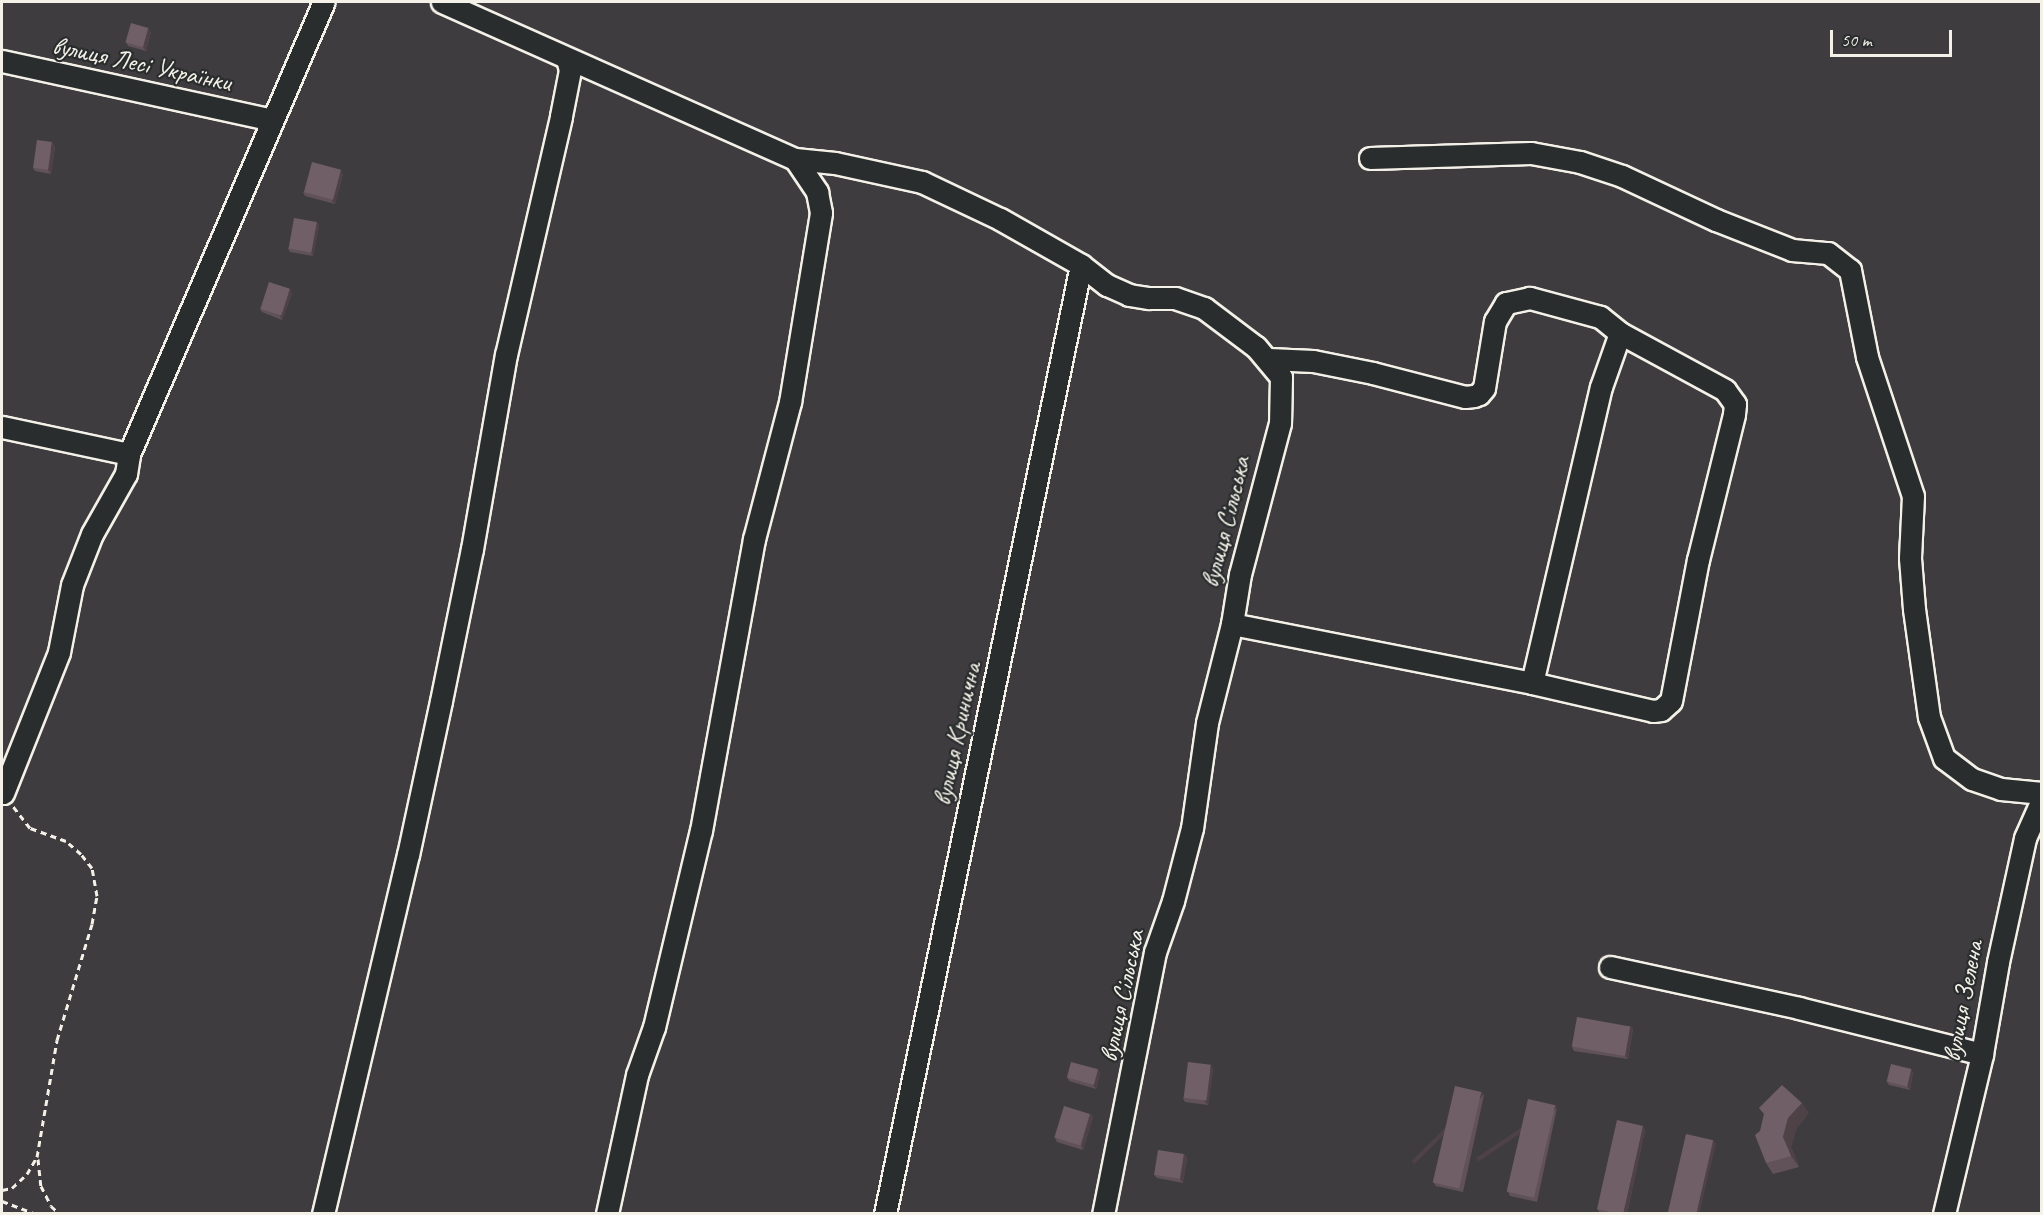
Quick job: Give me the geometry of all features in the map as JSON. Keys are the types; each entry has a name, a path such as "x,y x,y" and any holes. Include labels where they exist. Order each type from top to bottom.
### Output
{"street":[{"path":"3,793 59,652 72,585 92,534 126,474 129,454 324,2"},
{"name":"вулиця Сільська","path":"442,2 795,159 855,167 922,182 962,199 1081,265 1107,285 1129,295 1175,298 1204,308 1235,328 1269,359 1281,377 1282,413 1240,574 1232,624 1207,723 1192,828 1173,902 1155,952 1103,1214"},
{"path":"323,1214 408,855 441,701 472,549 506,354 561,116 570,70 567,59"},
{"name":"вулиця Лесі Українки","path":"2,61 272,120"},
{"path":"1370,158 1531,153 1580,162 1622,176 1716,220 1792,250 1828,253 1850,270 1867,357 1908,474 1913,496 1910,558 1914,609 1929,717 1944,758 1972,779 2001,789 2042,793"},
{"path":"607,1214 637,1075 654,1027 701,831 754,539 790,402 821,213 817,192 795,159"},
{"path":"817,192 824,180 855,167"},
{"name":"вулиця Кринична","path":"885,1214 1081,265"},
{"path":"1232,624 1532,683 1653,711 1661,710 1671,701 1698,560 1735,404 1725,390 1620,333 1600,317 1530,298 1506,303 1496,321 1484,388 1479,394 1465,396 1353,369 1313,362 1269,359"},
{"path":"1532,683 1601,387 1620,333"},
{"path":"2,427 129,454"},
{"name":"вулиця Зелена","path":"1944,1214 1982,1054 1998,962 2025,838 2042,800"},
{"path":"1610,967 1799,1008 1982,1054"}],"path":[{"path":"3,793 30,828 66,841 81,854 92,868 97,896 89,934 57,1040 38,1157 41,1186 51,1206 60,1214"},
{"path":"2,1190 12,1188 27,1174 38,1157"},
{"path":"2,1201 36,1214"}],"building":[{"path":"131,23 148,28 143,47 125,42"},
{"path":"37,140 52,142 48,170 33,168"},
{"path":"312,162 341,170 333,200 304,192"},
{"path":"294,218 317,222 311,253 289,249"},
{"path":"269,282 290,289 281,315 260,309"},
{"path":"1577,1017 1630,1026 1625,1056 1572,1047"},
{"path":"1071,1062 1098,1069 1094,1085 1067,1077"},
{"path":"1188,1062 1211,1065 1206,1101 1184,1098"},
{"path":"1891,1064 1911,1069 1907,1087 1887,1081"},
{"path":"1782,1085 1802,1103 1788,1118 1783,1137 1791,1156 1766,1163 1755,1135 1760,1131 1764,1114 1759,1108"},
{"path":"1455,1086 1481,1092 1459,1189 1433,1182"},
{"path":"1528,1099 1555,1105 1534,1198 1507,1192"},
{"path":"1064,1106 1090,1114 1080,1145 1054,1138"},
{"path":"1617,1120 1643,1126 1623,1214 1597,1209"},
{"path":"1686,1134 1713,1140 1696,1214 1668,1214"},
{"path":"1158,1150 1184,1154 1180,1179 1154,1175"}]}
